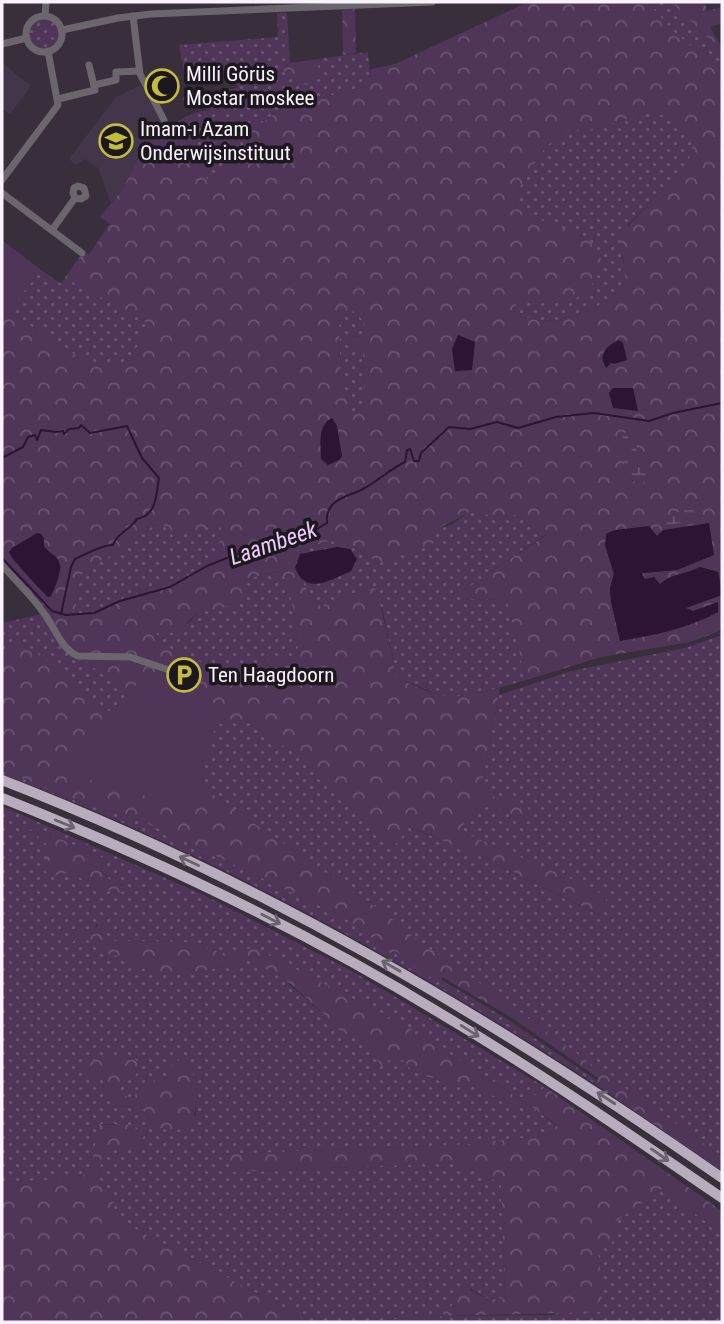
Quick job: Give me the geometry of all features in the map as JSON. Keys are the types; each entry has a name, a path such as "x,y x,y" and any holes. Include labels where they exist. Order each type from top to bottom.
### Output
{"highway":[{"path":"2,780 91,816 204,867 366,951 541,1055 722,1178"},
{"path":"2,798 197,883 359,966 532,1070 722,1198"}],"street":[{"path":"45,16 46,2"},
{"path":"62,30 133,16 432,2"},
{"path":"45,16 57,22 62,30 59,44 48,51 33,47 27,38 30,23 45,16"},
{"path":"133,16 139,71 164,120"},
{"path":"2,44 27,38"},
{"path":"2,180 53,113 58,99 48,51"},
{"path":"58,99 95,90 89,65"},
{"path":"94,85 116,80 116,72 139,71"},
{"path":"2,193 82,253"},
{"path":"52,230 75,198"},
{"path":"2,565 44,613 61,641 72,653 78,656 130,657 178,673"}],"shaded area":[{"path":"2,63 31,86 10,114 2,109"},
{"name":"Imam-ı Azam Onderwijsinstituut","path":"141,85 162,123 137,161 123,189 111,203 98,168 85,159 76,165 69,159 116,97"},
{"path":"458,335 475,342 472,370 455,371 452,349"},
{"path":"618,340 623,343 627,360 611,363 606,368 604,351"},
{"path":"613,388 633,388 638,411 613,408 609,393"},
{"path":"332,418 337,426 342,456 328,465 321,459 321,436 324,425"},
{"path":"709,523 714,555 677,570 642,573 645,579 654,577 660,584 700,567 718,572 722,595 686,608 693,611 718,602 718,612 682,627 620,641 611,602 610,588 614,574 605,545 606,534 615,530 649,526 657,536 663,530"},
{"path":"37,533 41,534 44,546 59,562 57,582 48,597 9,552"},
{"path":"337,547 350,549 357,559 351,571 312,584 300,577 295,568 300,554"}],"green space":[{"path":"528,2 647,2 675,33 722,71 722,587 718,572 700,567 668,579 660,585 644,579 642,573 677,570 649,526 633,529 605,545 614,574 610,588 620,641 693,611 685,608 722,595 722,630 690,642 601,657 526,680 507,600 467,599 461,587 483,582 486,575 548,534 515,515 497,516 469,512 436,531 434,543 380,563 339,542 322,543 294,551 299,576 322,608 346,595 373,588 377,590 397,678 447,696 470,695 500,688 483,778 485,789 492,796 526,804 530,813 526,818 518,819 499,809 484,806 472,812 460,831 608,895 600,915 482,857 410,827 394,846 338,798 294,753 244,720 179,731 87,663 85,655 69,647 46,609 2,563 2,320 8,311 81,359 127,368 148,323 67,279 61,283 81,255 89,254 110,224 100,217 123,189 137,161 162,123 182,131 207,179 220,175 244,153 252,130 283,108 370,85 371,69 395,64","holes":["648,112 659,114 685,127 692,142 691,152 687,163 619,236 625,267 625,285 617,293 597,307 561,320 538,320 516,315 513,308 518,300 547,298 566,303 586,293 602,269 600,257 587,240 567,229 532,217 516,206 519,188 546,146 566,131 595,129","353,311 364,321 362,336 350,337 351,349 363,350 364,403 363,410 356,414 350,411 341,378 339,327 341,318","622,341 627,360 611,362 606,368 601,357","622,435 635,452 635,463 646,473 647,479 642,483 632,481","160,521 173,536 219,525 222,530 217,560 210,565 126,597 101,612 81,614 75,611 80,579 86,567 112,555","44,538 44,546 61,567 54,590 48,597 12,559 12,548","281,571 290,590 298,648 292,656 250,664 222,665 183,655 154,638 157,633 176,633 197,613 245,603 244,579"]},
{"path":"647,2 671,2 722,52 722,71 675,33"},
{"path":"671,2 705,2 707,11 722,7 722,23 710,27 722,52"},
{"path":"355,9 356,53 343,55 342,10"},
{"path":"277,13 287,13 290,63 285,66 318,69 318,59 368,52 371,85 282,108 252,130 244,153 220,175 207,180 183,131 171,127 194,113 220,112 232,102 187,96 238,88 233,72 185,77 179,45 278,37"},
{"path":"44,18 55,23 60,34 55,45 44,50 33,45 28,34 33,23"},
{"path":"318,59 318,69 307,85 299,83 283,70 290,63"},
{"path":"200,94 222,102 232,102 234,110 206,110 204,105 196,100 185,102 182,98"},
{"path":"648,112 669,117 685,127 693,142 692,152 688,163 628,225 622,257 625,285 597,307 573,317 550,321 516,315 513,308 518,300 547,298 566,303 583,236 532,217 516,206 519,188 546,146 566,131 595,129"},
{"path":"2,240 41,270 2,320"},
{"path":"41,270 60,283 67,278 148,323 127,369 81,359 8,311"},
{"path":"353,311 364,321 362,336 350,337 351,349 363,349 364,403 363,410 356,414 350,411 341,378 339,327 343,316"},
{"path":"628,431 638,438 635,463 646,473 647,480 642,483 630,477 624,465 622,435"},
{"path":"683,510 693,510 696,513 695,521 660,526 661,520"},
{"path":"469,512 497,516 515,515 548,533 487,574 483,582 462,588 467,599 507,600 526,680 471,696 448,698 397,678 382,607 346,595 322,608 299,576 294,551 331,540 342,541 367,556 453,524"},
{"path":"160,521 219,525 222,530 217,560 126,597 101,612 81,614 75,611 80,579 86,567 112,555"},
{"path":"282,571 290,590 298,648 292,656 250,664 222,665 182,655 154,637 157,632 189,623 197,613 244,579"},
{"path":"42,614 64,649 85,660 179,731 244,720 294,753 338,798 394,846 409,827 482,857 599,915 607,895 460,831 472,812 484,806 499,809 518,819 485,790 483,778 499,695 571,671 685,648 722,635 722,1156 421,943 393,919 219,799 20,640 9,644 2,656 2,623"},
{"path":"20,640 219,799 393,919 421,943 722,1156 722,1171 595,1084 598,1078 511,1017 442,977 439,983 396,951 391,954 356,925 337,914 151,825 117,812 93,807 2,770 2,656 9,644"},
{"path":"145,670 186,687 223,708 214,731 192,817 137,792 61,772 75,748 108,716 122,709"},
{"path":"2,770 93,807 117,812 151,825 337,914 356,925 391,954 396,951 439,982 440,979 507,1019 597,1081 595,1084 453,995 307,913 157,838 2,774"},
{"path":"2,806 206,896 352,971 545,1087 526,1103 557,1126 550,1135 455,1145 229,1154 230,1172 448,1163 476,1171 501,1185 505,1299 486,1298 471,1289 454,1303 445,1316 555,1315 597,1244 615,1222 662,1189 722,1234 722,1322 445,1322 444,1316 311,1322 115,1218 113,1196 98,1181 103,1149 116,1124 99,1124 90,1174 51,1180 2,1182","holes":["29,825 105,859 100,868 112,883 124,885 113,890 96,890 79,876 47,857 50,847 28,827","97,923 105,934 103,938 113,941 195,943 220,953 255,949 406,1026 525,1102 507,1104 474,1084 461,1085 421,1076 406,1061 391,1058 380,1066 369,1047 329,1019 276,973 252,960 194,973 140,968 118,956 104,953 86,937 77,937 94,931","103,1056 120,1060 131,1058 135,1075 120,1086 122,1095 132,1098 145,1082 168,1078 195,1086 196,1116 149,1119 138,1103 121,1106 104,1098"]},
{"path":"29,825 105,859 100,868 108,879 128,889 120,893 113,890 96,890 84,879 70,873 49,877 43,868 50,847 28,827"},
{"path":"101,919 107,923 104,938 113,941 195,943 221,953 255,948 406,1026 526,1103 507,1104 474,1084 454,1088 433,1078 421,1076 407,1066 406,1061 391,1058 381,1067 369,1047 331,1025 329,1019 292,985 252,960 172,976 140,968 118,956 103,953 85,937 77,937 71,944 72,933 87,929 94,931"},
{"path":"103,1056 144,1063 135,1076 120,1086 123,1095 132,1098 145,1082 167,1078 169,1067 181,1058 188,1059 196,1092 192,1125 174,1131 160,1128 138,1103 121,1105 104,1098 104,1080 96,1080 84,1072 86,1065"},
{"path":"545,1087 722,1211 722,1234 662,1189 615,1222 612,1243 598,1245 603,1312 445,1316 445,1322 351,1322 444,1316 441,1307 453,1307 451,1296 464,1290 471,1290 488,1298 505,1299 501,1185 476,1171 448,1163 229,1172 229,1154 455,1145 550,1135 557,1125 526,1103"},
{"path":"99,1124 129,1125 144,1133 143,1140 135,1148 103,1149 98,1181 113,1196 115,1218 311,1322 2,1322 2,1182 51,1180 90,1174"}],"waterway":[{"name":"Laambeek","path":"2,558 52,611 66,615 94,613 120,601 170,587 207,566 299,529 312,532 327,523 327,515 338,500 363,489 405,462 407,450 410,449 414,461 419,461 421,453 449,427 470,429 497,422 518,428 556,417 594,413 649,421 722,403"},
{"path":"2,458 23,447 28,437 35,435 37,440 41,430 63,431 64,434 81,425 90,433 127,426 142,458 159,478 152,509 144,517 137,519 113,545 75,559 61,614"}],"place":[{"name":"Milli Görüs Mostar moskee","path":"162,86"},
{"name":"Imam-ı Azam Onderwijsinstituut","path":"116,141"},
{"name":"Ten Haagdoorn","path":"184,675"}]}
